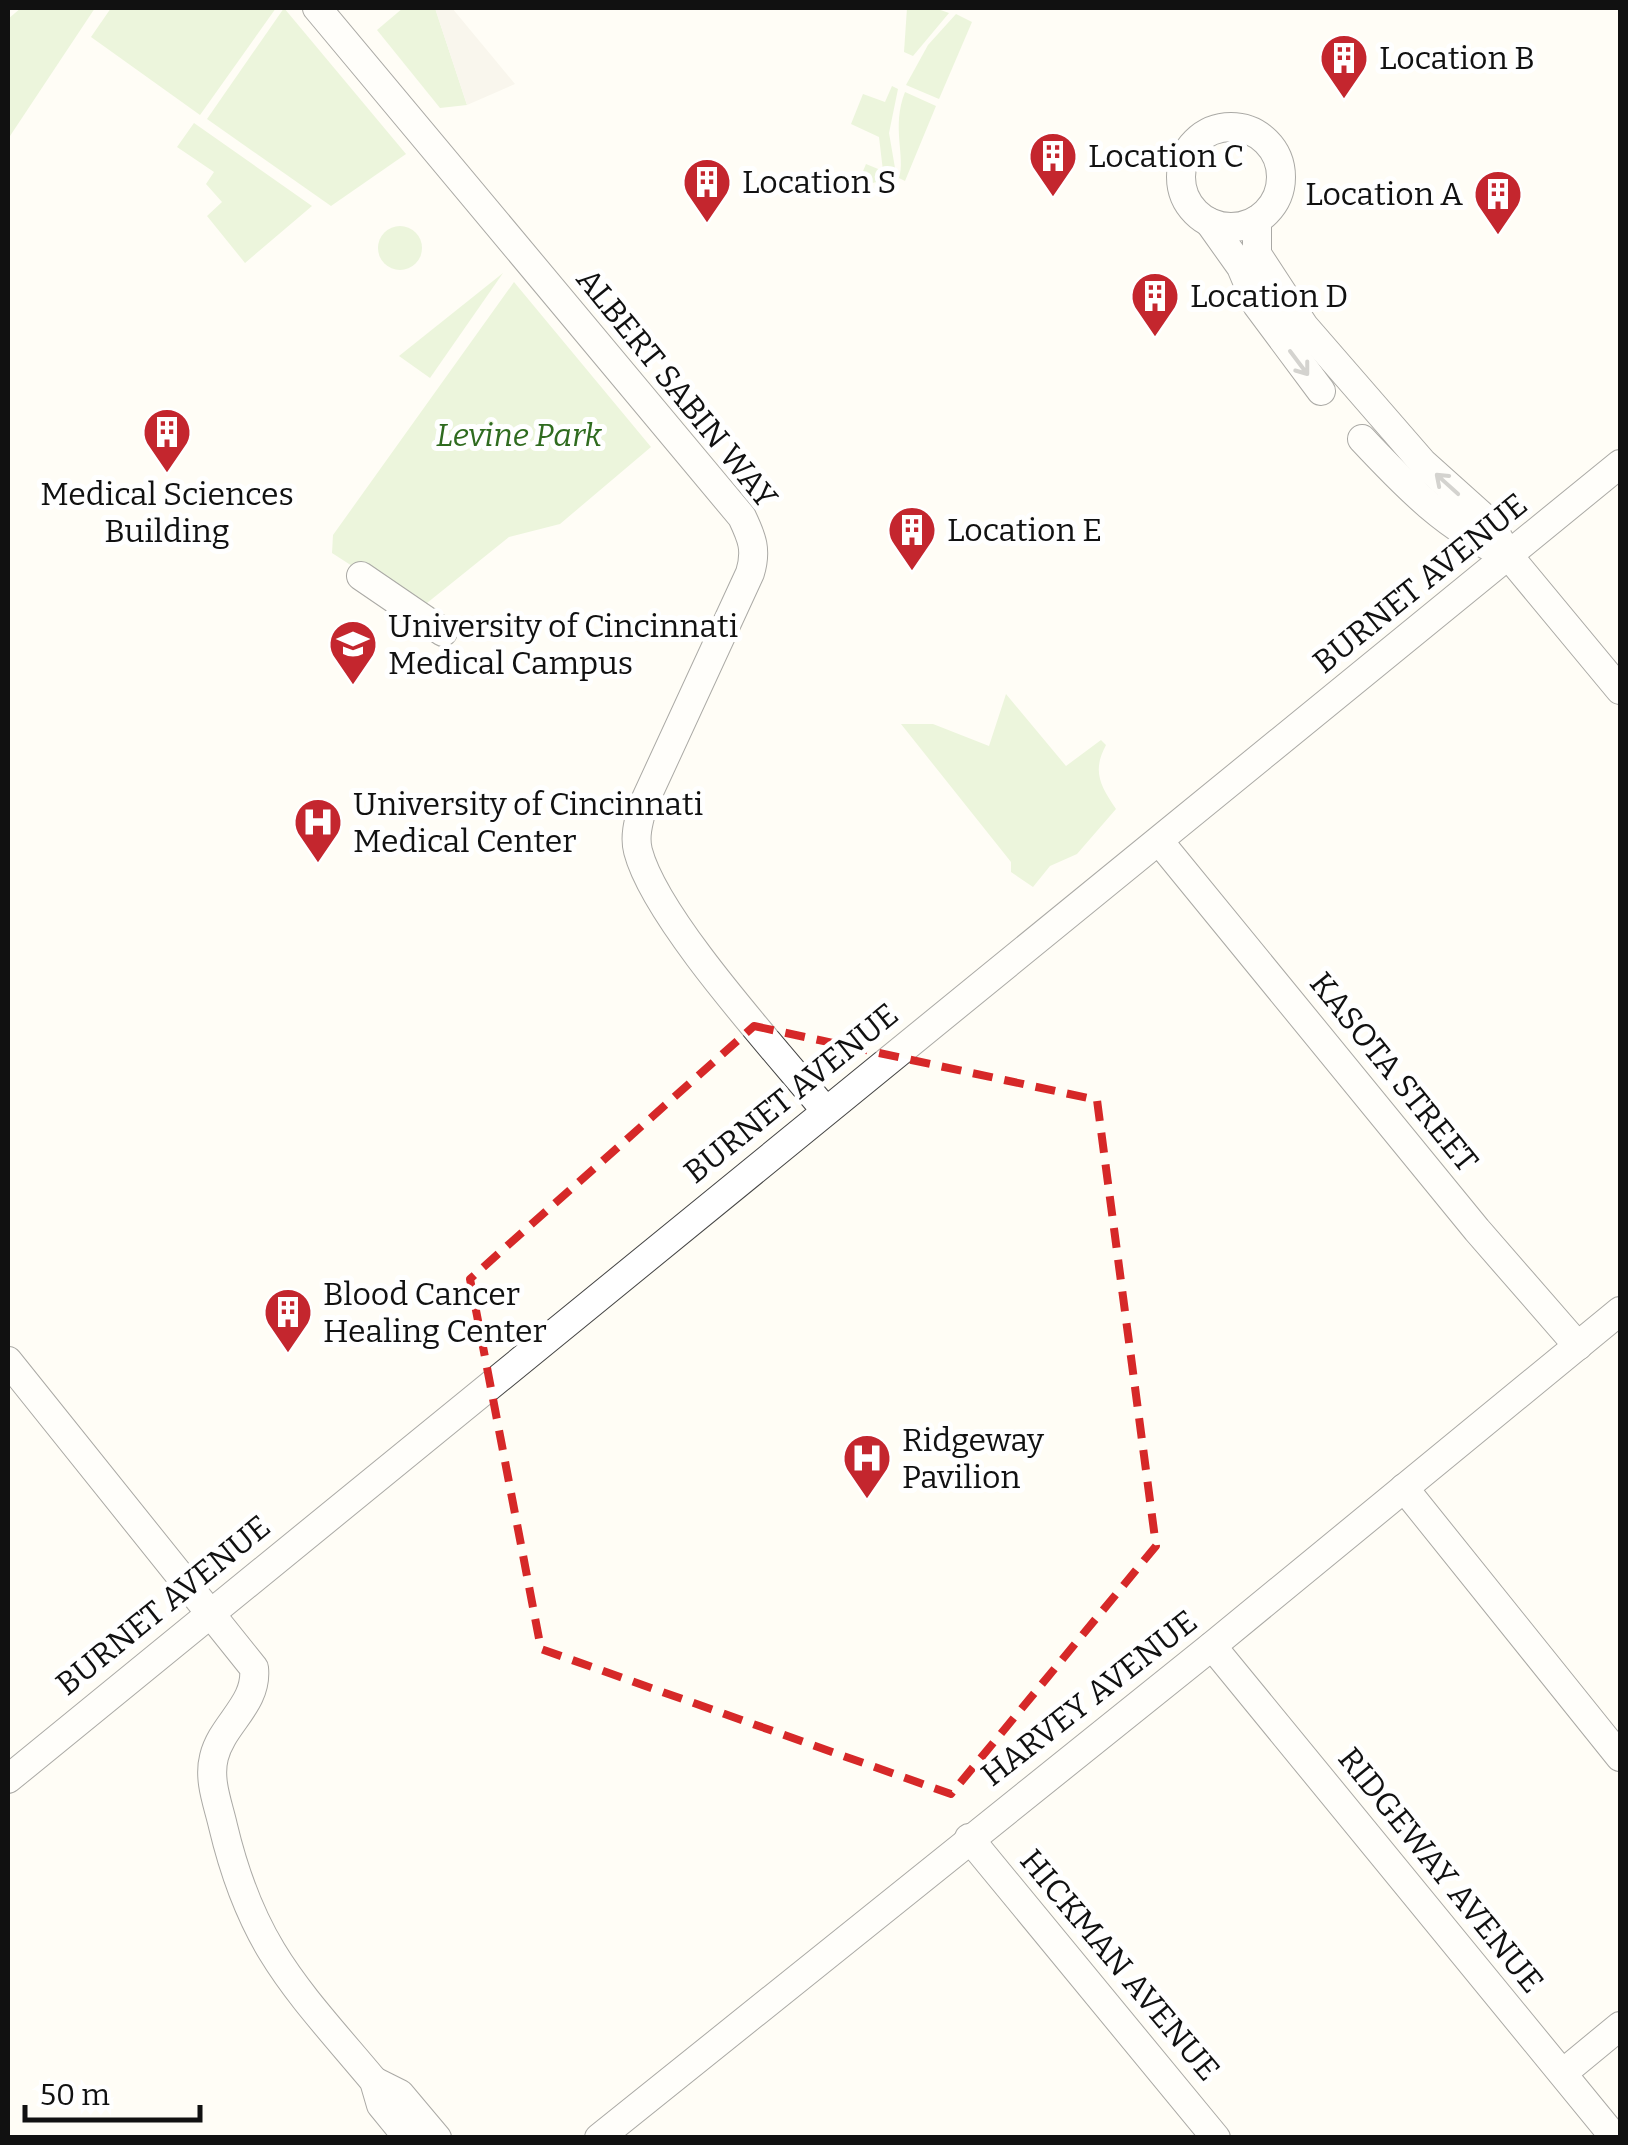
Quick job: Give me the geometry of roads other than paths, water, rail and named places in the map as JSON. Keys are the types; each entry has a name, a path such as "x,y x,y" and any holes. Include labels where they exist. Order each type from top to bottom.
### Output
{"street":[{"name":"ALBERT SABIN WAY","path":"317,8 742,517 753,539 755,557 750,573 643,805 637,847 659,896 690,941 825,1110"},
{"path":"1210,222 1225,227 1256,220 1278,195 1278,162 1259,136 1227,127 1196,140 1182,169 1187,200 1210,222 1241,267 1257,305 1320,391"},
{"path":"1256,220 1257,254 1286,302 1404,444 1490,523 1508,555 1620,690"},
{"path":"1362,439 1404,484 1470,539 1508,555"},
{"name":"BURNET AVENUE","path":"8,1779 1620,464"},
{"path":"361,576 443,632"},
{"name":"KASOTA STREET","path":"1159,841 1477,1230 1578,1346"},
{"name":"HARVEY AVENUE","path":"598,2138 1212,1646 1620,1311"},
{"path":"8,1360 248,1656 255,1680 214,1757 212,1781 237,1884 264,1944 287,1978 374,2081 400,2094 437,2138"},
{"path":"1404,1488 1620,1757"},
{"name":"RIDGEWAY AVENUE","path":"1212,1646 1616,2138"},
{"name":"HICKMAN AVENUE","path":"969,1838 1216,2138"},
{"path":"1563,2073 1620,2026"},
{"path":"374,2081 381,2105 408,2138"}],"place":[{"name":"Location B","path":"1344,100"},
{"name":"Location C","path":"1053,198"},
{"name":"Location S","path":"707,224"},
{"name":"Location A","path":"1498,236"},
{"name":"Location D","path":"1155,338"},
{"name":"Medical Sciences Building","path":"167,474"},
{"name":"Location E","path":"912,572"},
{"name":"University of Cincinnati Medical Campus","path":"353,686"},
{"name":"University of Cincinnati Medical Center","path":"318,864"},
{"name":"Blood Cancer Healing Center","path":"288,1354"},
{"name":"Ridgeway Pavilion","path":"867,1500"}],"park label":[{"name":"Levine Park","path":"519,435"}]}
